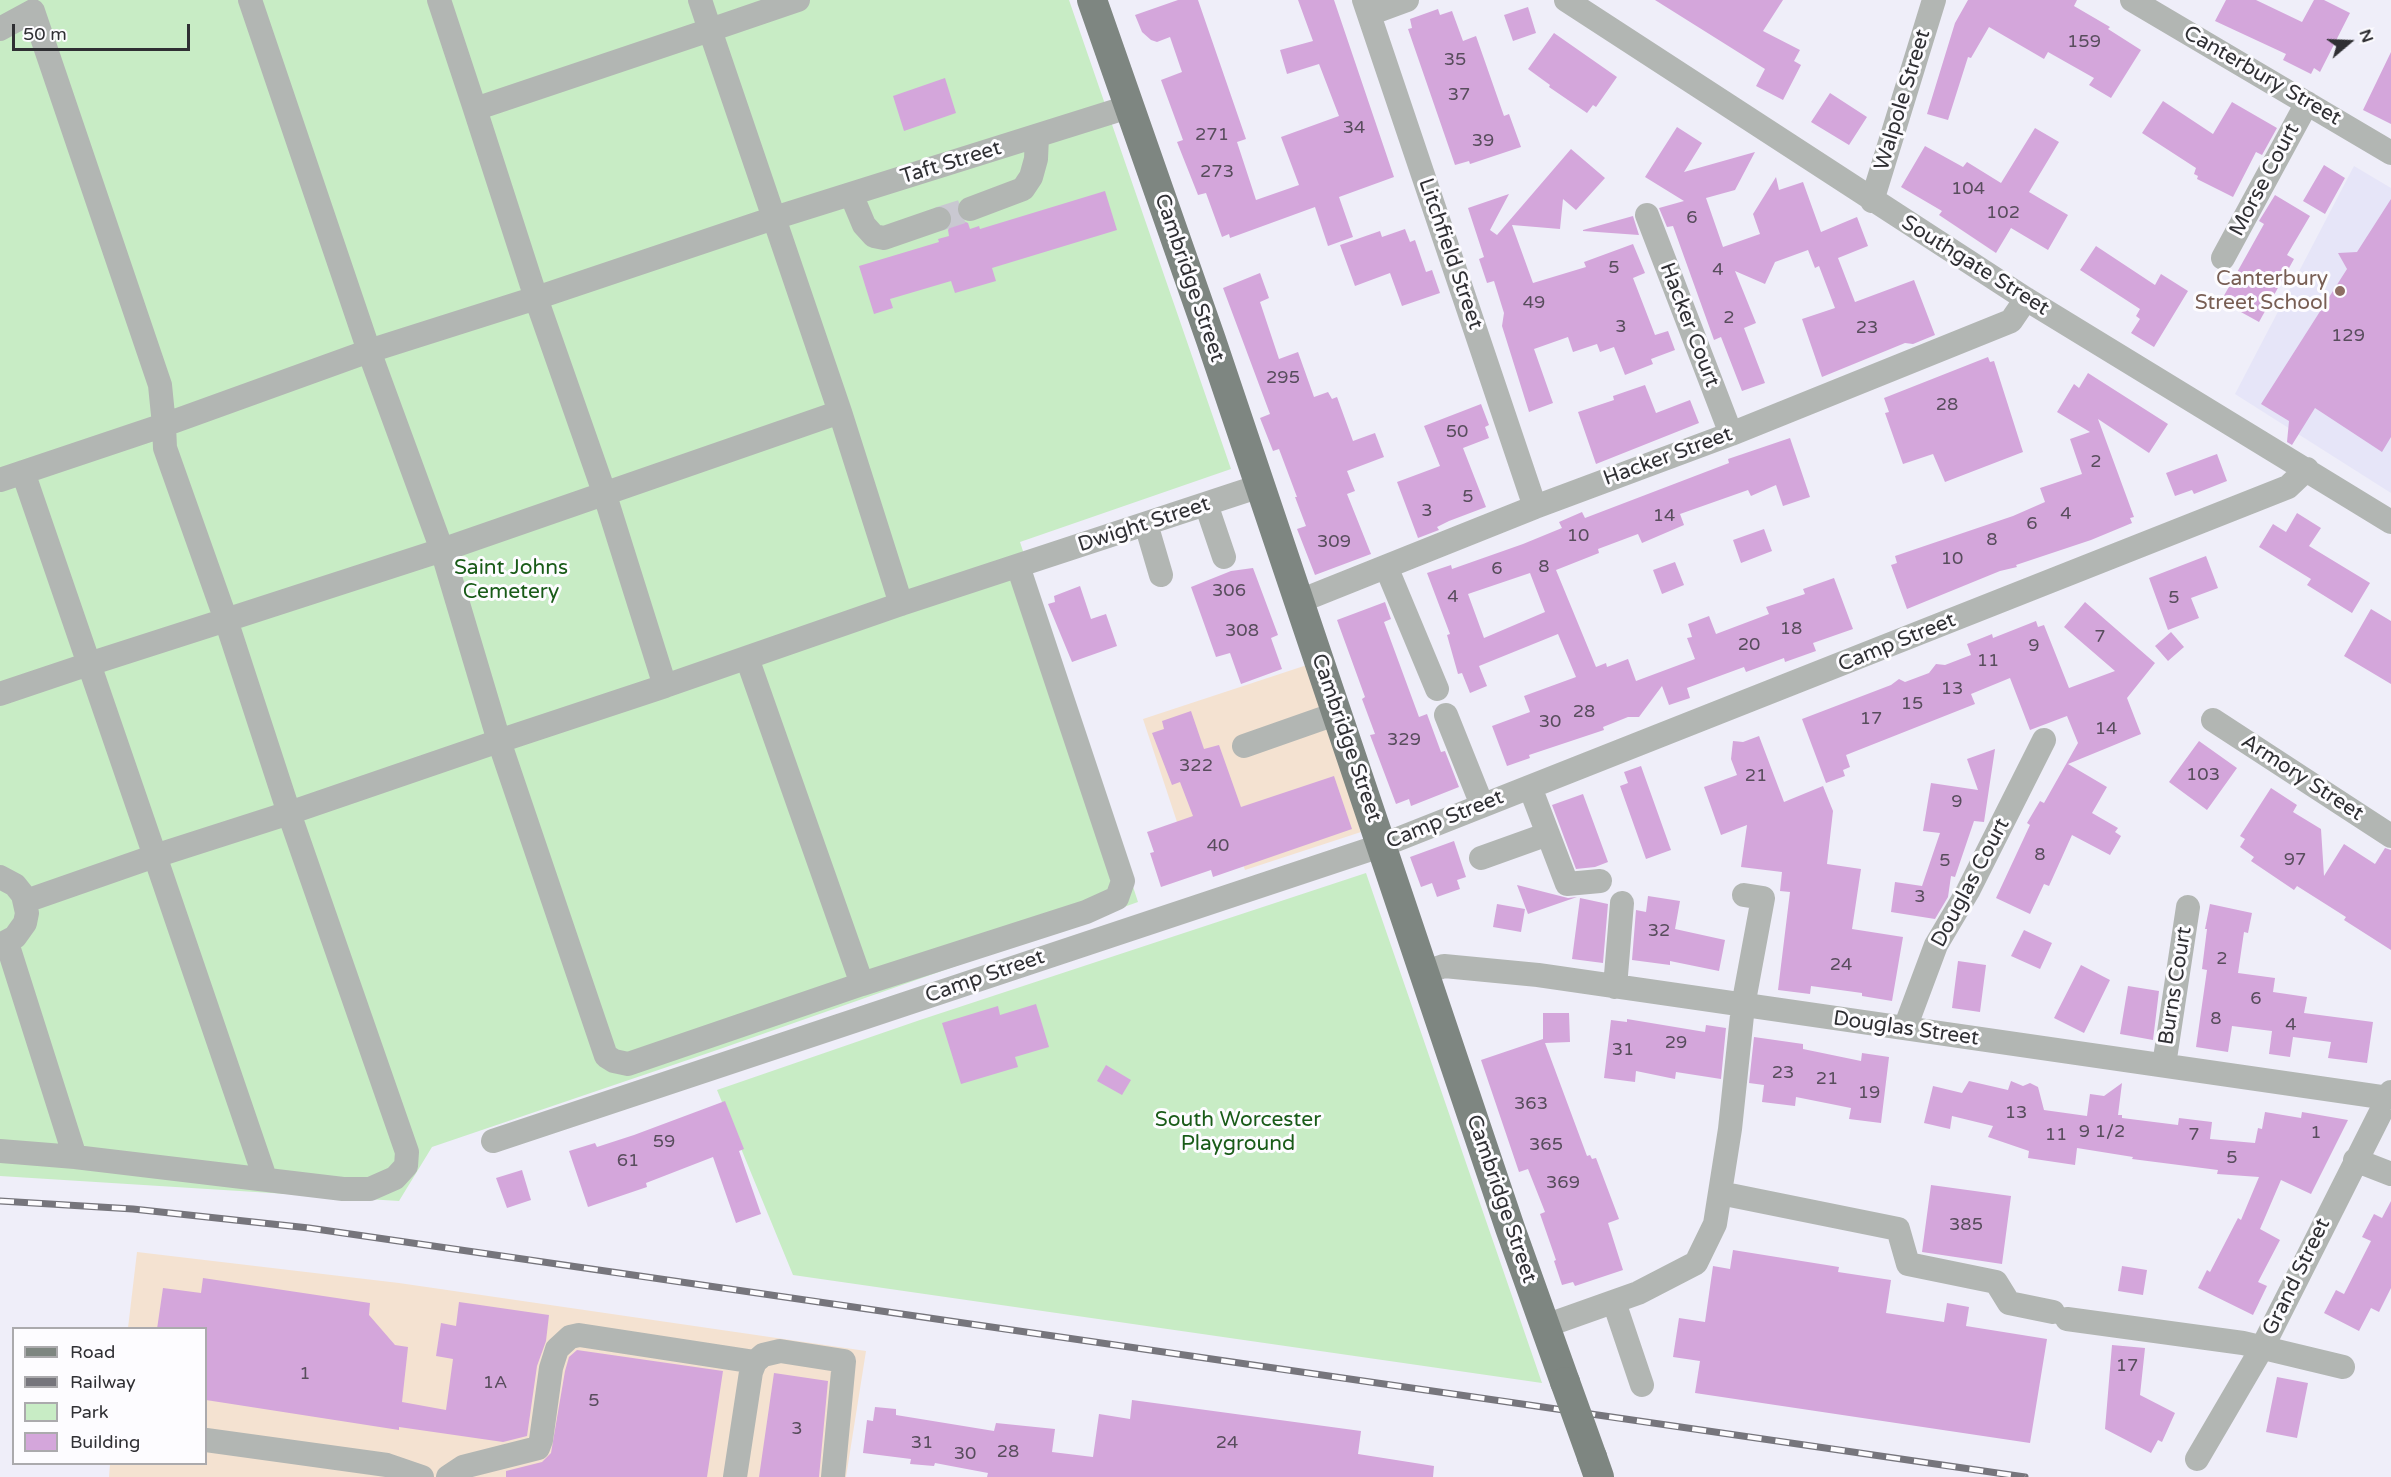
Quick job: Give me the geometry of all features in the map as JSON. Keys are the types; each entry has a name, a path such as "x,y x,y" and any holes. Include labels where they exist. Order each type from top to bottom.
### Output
{"main road":[{"name":"Cambridge Street","path":"1092,0 1300,601 1545,1326 1595,1467"}],"street":[{"path":"250,0 369,351 442,550 499,741 606,1056 614,1061 628,1064 862,984 1086,912 1117,898 1123,881 1023,565"},
{"path":"439,0 536,298 604,492 665,686"},
{"path":"700,0 840,412 901,604"},
{"path":"475,108 798,0"},
{"path":"1367,7 1407,0"},
{"name":"Southgate Street","path":"1566,0 2026,299 2391,522"},
{"name":"Walpole Street","path":"1872,201 1934,0"},
{"name":"Canterbury Street","path":"2132,0 2391,153"},
{"path":"0,29 38,4 160,385 165,448 407,1152 406,1166 395,1178 370,1189 343,1189 265,1178 0,1150"},
{"name":"Litchfield Street","path":"1367,7 1535,507"},
{"name":"Morse Court","path":"2223,258 2307,103"},
{"name":"Taft Street","path":"0,480 164,425 369,351 774,218 1128,107"},
{"path":"970,209 1023,189 1036,159 1036,136"},
{"path":"851,194 864,225 874,236 884,238 939,219"},
{"name":"Hacker Court","path":"1647,215 1731,434"},
{"name":"Hacker Street","path":"1300,601 1535,507 1731,434 2011,321 2026,299"},
{"path":"0,694 442,550 840,412"},
{"name":"Camp Street","path":"493,1142 1383,845 2288,487 2307,469"},
{"path":"23,472 265,1178"},
{"name":"Dwight Street","path":"26,901 901,604 1260,486"},
{"path":"1206,504 1224,557"},
{"path":"1146,524 1161,575"},
{"path":"1387,568 1437,689"},
{"path":"747,658 862,984"},
{"path":"1244,746 1338,713"},
{"path":"1446,715 1482,805"},
{"name":"Armory Street","path":"2212,720 2389,831"},
{"name":"Douglas Court","path":"1905,1028 1936,945 1968,891 2044,740"},
{"path":"1530,787 1567,884 1600,881"},
{"path":"1481,858 1548,834"},
{"path":"0,877 15,885 26,901 25,923 15,937 4,944 75,1157"},
{"path":"1545,1326 1638,1293 1696,1263 1715,1224 1730,1129 1743,1006 1763,898 1744,895"},
{"path":"1615,987 1622,903"},
{"name":"Burns Court","path":"2164,1065 2188,907"},
{"name":"Douglas Street","path":"1426,972 1444,966 1469,968 2389,1095"},
{"name":"Grand Street","path":"2197,1459 2262,1348 2389,1095"},
{"path":"2355,1160 2391,1174"},
{"path":"1720,1193 1898,1229 1908,1264 1996,1282 2009,1303 2060,1315 2211,1337 2343,1367"},
{"path":"1614,1302 1642,1384"},
{"path":"448,1477 463,1467 538,1448 551,1368 557,1349 570,1337 579,1335 755,1362"},
{"path":"735,1477 751,1372 755,1362 764,1355 780,1351 844,1361 833,1477"},
{"path":"207,1440 387,1465 422,1477"}],"shaded area":[{"name":"Canterbury Street School","path":"2354,166 2391,188 2391,493 2235,394"},
{"path":"1307,665 1361,832 1245,870 1224,807 1177,822 1143,719"},
{"path":"137,1252 399,1283 866,1351 846,1477 109,1477 110,1465 207,1465 207,1327 128,1327"}],"green space":[{"name":"Saint Johns Cemetery","path":"0,0 1069,0 1231,469 1020,542 1138,902 720,1049 432,1147 399,1201 0,1176"},
{"name":"South Worcester Playground","path":"1366,873 1542,1383 793,1275 717,1090 920,1020"}],"building":[{"path":"1178,0 1198,0 1246,139 1237,142 1256,200 1299,185 1281,137 1339,116 1319,64 1287,74 1280,50 1313,41 1298,0 1334,0 1394,177 1339,197 1353,237 1328,246 1315,207 1230,238 1229,234 1222,237 1206,193 1198,195 1177,142 1183,140 1161,80 1182,72 1170,37 1157,42 1151,40 1142,32 1135,15"},
{"path":"1655,0 1783,0 1763,31 1800,50 1794,61 1801,65 1783,100 1756,86 1765,69"},
{"path":"1968,0 2077,0 2074,6 2110,27 2108,29 2141,50 2111,98 2089,85 2094,78 2048,52 2044,59 1989,27 1971,58 1968,57 1948,120 1927,114 1955,23"},
{"path":"2226,0 2256,0 2302,22 2314,0 2324,0 2350,13 2320,72 2314,68 2311,74 2283,60 2286,54 2215,21"},
{"path":"1528,7 1536,33 1513,41 1504,15"},
{"path":"1438,9 1440,15 1452,11 1463,41 1476,36 1504,116 1509,114 1521,147 1470,164 1469,161 1455,165 1408,29 1412,28 1410,19"},
{"path":"1554,33 1617,77 1596,107 1593,105 1587,113 1549,87 1550,85 1528,69"},
{"path":"2391,52 2391,124 2363,110"},
{"path":"945,78 956,113 904,131 893,96"},
{"path":"1830,93 1867,117 1849,145 1811,122"},
{"path":"2163,101 2213,134 2232,102 2277,128 2262,155 2256,152 2233,197 2197,179 2198,176 2194,174 2196,168 2142,133"},
{"path":"1677,127 1702,143 1684,172 1755,152 1735,190 1706,198 1723,247 1760,234 1753,214 1776,177 1779,190 1803,182 1821,232 1857,217 1868,246 1838,258 1855,302 1914,280 1935,335 1913,344 1905,343 1822,377 1802,319 1835,308 1819,266 1815,268 1808,250 1775,262 1765,284 1735,271 1756,323 1744,328 1765,383 1742,391 1721,337 1714,340 1673,226 1667,227 1659,208 1684,201 1645,177"},
{"path":"2035,128 2059,142 2029,192 2068,215 2048,250 2011,228 1996,253 1939,215 1942,211 1901,187 1925,146 1963,167 1967,162 2001,183"},
{"path":"1571,149 1605,178 1576,210 1563,199 1560,229 1512,225 1533,283 1586,267 1584,262 1633,244 1645,273 1633,278 1655,335 1668,331 1675,350 1651,359 1653,364 1625,375 1614,347 1600,352 1597,344 1573,352 1568,337 1534,349 1553,403 1529,412 1502,326 1504,313 1494,281 1487,283 1479,259 1484,257 1468,208 1509,194 1490,230 1497,235"},
{"path":"2324,165 2345,178 2325,214 2303,201"},
{"path":"1105,191 1117,230 992,268 996,281 955,293 951,281 890,299 893,308 874,314 859,266 939,242 938,239 949,236 948,230 953,222 953,215 944,206 958,202 957,213 961,220 968,223 970,229 979,226 980,229"},
{"path":"2275,195 2310,216 2287,255 2294,259 2259,322 2221,301 2264,224 2259,221"},
{"path":"2391,199 2391,437 2382,452 2315,408 2292,445 2287,442 2289,421 2261,404 2347,269 2338,253 2357,252"},
{"path":"1633,216 1639,235 1583,231 1583,230"},
{"path":"1405,229 1410,242 1415,240 1426,272 1432,270 1440,293 1402,306 1390,273 1355,286 1340,245 1380,231 1382,237"},
{"path":"2096,246 2155,285 2161,274 2188,291 2154,347 2131,333 2140,319 2136,316 2140,309 2080,270"},
{"path":"1260,273 1269,298 1260,302 1279,359 1298,352 1314,397 1328,392 1332,399 1337,397 1353,441 1375,433 1384,457 1347,471 1355,491 1347,494 1371,554 1315,575 1297,529 1306,526 1295,497 1297,497 1279,449 1273,451 1260,418 1270,414 1223,288"},
{"path":"1988,357 1990,362 1994,361 2023,452 1945,482 1933,454 1903,464 1885,413 1889,412 1884,398"},
{"path":"2088,373 2168,424 2149,453 2098,419 2134,517 2130,518 2132,523 2091,540 2016,565 2017,567 2000,571 1907,609 1891,565 1897,563 1895,556 2013,516 2045,502 2040,488 2082,474 2070,439 2090,432 2057,412 2074,384 2079,388"},
{"path":"1645,385 1656,413 1690,400 1699,423 1596,464 1578,412 1614,400 1613,396"},
{"path":"1481,404 1489,425 1485,427 1489,438 1463,448 1486,507 1449,521 1437,527 1439,530 1418,538 1397,482 1440,466 1424,426"},
{"path":"1790,438 1810,497 1783,506 1776,485 1751,496 1748,490 1680,514 1684,525 1642,543 1638,534 1598,549 1599,553 1556,570 1596,667 1606,663 1607,667 1628,659 1636,681 1695,659 1687,638 1692,637 1688,624 1709,616 1716,634 1769,614 1766,607 1805,594 1803,589 1834,578 1853,629 1813,643 1816,651 1785,662 1784,658 1746,672 1744,667 1687,688 1690,698 1669,705 1662,686 1639,717 1628,717 1603,727 1604,730 1529,755 1530,758 1507,766 1492,726 1530,712 1524,696 1576,677 1558,634 1479,666 1487,686 1470,693 1462,673 1458,674 1447,635 1450,634 1427,573 1451,565 1452,569 1523,544 1562,528 1559,522 1582,512 1585,518 1729,463 1728,459","holes":["1530,573 1545,612 1484,638 1468,594"]},
{"path":"2217,454 2227,481 2194,494 2192,490 2175,496 2166,473"},
{"path":"2297,513 2321,528 2309,546 2370,583 2352,613 2307,585 2311,579 2259,547 2273,524 2286,532"},
{"path":"1764,529 1772,551 1741,563 1733,540"},
{"path":"2206,556 2218,588 2191,598 2199,618 2168,630 2149,578"},
{"path":"1675,562 1684,585 1662,594 1653,570"},
{"path":"1253,568 1278,635 1271,638 1282,669 1241,684 1230,653 1216,657 1191,587 1231,571"},
{"path":"1080,586 1091,619 1106,614 1117,646 1072,662 1048,604 1055,602 1054,596"},
{"path":"1385,602 1391,619 1384,622 1419,717 1427,714 1441,752 1445,751 1459,787 1411,806 1409,799 1396,804 1370,735 1375,734 1362,699 1365,697 1337,620"},
{"path":"2085,602 2155,663 2127,698 2141,734 2068,764 2107,787 2092,813 2118,828 2115,832 2121,836 2110,855 2072,835 2049,886 2044,884 2030,914 1996,898 2030,825 2027,823 2040,801 2044,803 2078,743 2067,716 2030,730 2010,678 1971,694 1975,704 1846,755 1850,767 1843,770 1845,776 1826,783 1802,719 1891,685 1899,679 1905,682 1929,673 1936,664 1945,665 1971,655 1967,644 1992,634 1993,638 2036,621 2038,627 2044,625 2069,688 2115,671 2064,627"},
{"path":"2371,609 2391,621 2391,684 2344,656"},
{"path":"2171,632 2184,647 2168,661 2155,646"},
{"path":"1191,711 1204,749 1219,745 1241,807 1334,776 1352,829 1213,877 1211,870 1161,887 1150,853 1154,852 1147,832 1193,816 1180,782 1172,785 1152,733 1164,729 1162,721"},
{"path":"1759,736 1784,802 1823,786 1833,811 1827,864 1861,869 1852,929 1903,937 1892,1001 1862,996 1862,993 1811,986 1810,994 1778,990 1790,892 1780,891 1782,872 1741,867 1747,825 1721,835 1704,787 1737,775 1731,759 1733,741 1743,742"},
{"path":"2199,741 2237,768 2207,810 2169,782"},
{"path":"1995,749 1984,822 1974,821 1955,877 1951,876 1948,897 1935,919 1891,912 1895,882 1922,886 1940,833 1923,831 1931,783 1978,790 1967,759"},
{"path":"1641,766 1671,850 1646,859 1620,786 1628,783 1624,772"},
{"path":"2271,788 2297,805 2293,812 2321,829 2324,876 2344,844 2375,864 2385,848 2391,850 2391,950 2344,920 2346,917 2297,886 2294,890 2251,861 2254,857 2240,847 2245,839 2240,836"},
{"path":"1583,794 1608,862 1595,867 1576,869 1552,805"},
{"path":"1454,841 1466,877 1457,880 1460,889 1437,897 1432,883 1421,887 1410,857"},
{"path":"1517,885 1568,898 1577,897 1528,914"},
{"path":"1648,896 1680,901 1675,929 1725,940 1719,971 1670,961 1670,965 1632,960 1636,910 1646,912"},
{"path":"1580,898 1608,904 1603,963 1572,959"},
{"path":"1497,904 1525,909 1521,932 1493,927"},
{"path":"2210,904 2252,913 2248,933 2244,932 2238,973 2275,978 2273,992 2307,997 2304,1013 2373,1022 2367,1063 2328,1058 2331,1042 2293,1037 2290,1057 2269,1054 2272,1031 2232,1026 2228,1052 2196,1047 2207,970 2202,969 2207,929 2205,929"},
{"path":"2024,930 2052,943 2040,969 2011,956"},
{"path":"1958,961 1986,965 1980,1012 1952,1008"},
{"path":"2081,965 2110,980 2084,1033 2054,1018"},
{"path":"2128,986 2159,991 2153,1040 2120,1034"},
{"path":"1036,1004 1049,1047 1015,1057 1018,1067 961,1084 942,1023 998,1006 1000,1015"},
{"path":"1543,1013 1569,1013 1570,1042 1545,1043 1587,1156 1590,1155 1592,1159 1596,1158 1619,1219 1608,1223 1623,1270 1575,1286 1573,1282 1562,1285 1540,1214 1545,1212 1528,1169 1519,1172 1481,1060 1543,1039"},
{"path":"1627,1019 1705,1032 1706,1025 1726,1028 1721,1079 1676,1072 1675,1079 1636,1071 1635,1082 1604,1078 1611,1020 1627,1022"},
{"path":"1754,1037 1803,1044 1803,1049 1861,1061 1862,1053 1889,1057 1881,1123 1849,1119 1851,1108 1796,1097 1795,1106 1762,1102 1764,1085 1749,1083"},
{"path":"1106,1065 1131,1080 1122,1095 1097,1081"},
{"path":"1969,1081 2008,1090 2011,1081 2023,1086 2030,1083 2038,1087 2044,1110 2087,1116 2090,1094 2104,1096 2122,1083 2118,1115 2122,1115 2122,1118 2178,1125 2179,1118 2212,1122 2210,1139 2255,1143 2258,1128 2262,1129 2265,1112 2301,1118 2302,1112 2348,1120 2311,1194 2281,1180 2260,1229 2280,1240 2258,1282 2267,1286 2253,1315 2198,1288 2207,1270 2210,1272 2238,1218 2241,1220 2259,1177 2217,1174 2218,1170 2132,1159 2133,1157 2077,1148 2075,1165 2028,1158 2029,1151 1988,1137 1993,1126 1952,1116 1950,1129 1924,1123 1933,1086 1962,1093"},
{"path":"725,1101 744,1149 739,1151 761,1214 736,1223 713,1157 646,1183 647,1187 588,1207 569,1151 595,1143 597,1147"},
{"path":"522,1170 531,1200 507,1208 496,1178"},
{"path":"1931,1185 2011,1196 2002,1264 1922,1252"},
{"path":"2391,1201 2391,1288 2379,1312 2371,1308 2359,1331 2324,1313 2336,1290 2344,1294 2371,1241 2362,1237 2374,1214 2382,1218"},
{"path":"1733,1250 1839,1267 1838,1272 1891,1280 1886,1313 1944,1322 1947,1303 1969,1307 1966,1326 2047,1339 2030,1443 1695,1393 1700,1361 1673,1357 1679,1318 1705,1322 1713,1266 1730,1269"},
{"path":"2122,1266 2147,1270 2143,1295 2118,1291"},
{"path":"203,1278 370,1303 369,1315 395,1345 408,1347 402,1402 446,1410 453,1359 436,1356 441,1323 456,1326 459,1302 549,1315 546,1341 537,1366 527,1436 503,1442 399,1427 399,1430 207,1400 207,1327 157,1327 163,1288 201,1293"},
{"path":"2112,1345 2145,1348 2140,1395 2175,1413 2162,1442 2158,1440 2151,1453 2105,1429"},
{"path":"577,1350 723,1371 707,1477 506,1477 506,1471 542,1462 551,1453 565,1371 569,1357"},
{"path":"774,1373 828,1381 819,1477 759,1477"},
{"path":"2277,1377 2308,1383 2297,1438 2266,1432"},
{"path":"1132,1400 1361,1431 1358,1454 1434,1466 1433,1477 987,1477 988,1473 935,1463 934,1466 910,1464 911,1459 863,1453 867,1420 873,1421 875,1407 896,1409 896,1415 994,1431 996,1423 1055,1429 1052,1452 1093,1457 1099,1414 1130,1419"}],"tunnel":[{"path":"939,219 970,209"}],"railway":[{"path":"0,1201 133,1209 309,1228 2025,1477"}],"place":[{"name":"Canterbury Street School","path":"2340,291"}]}
